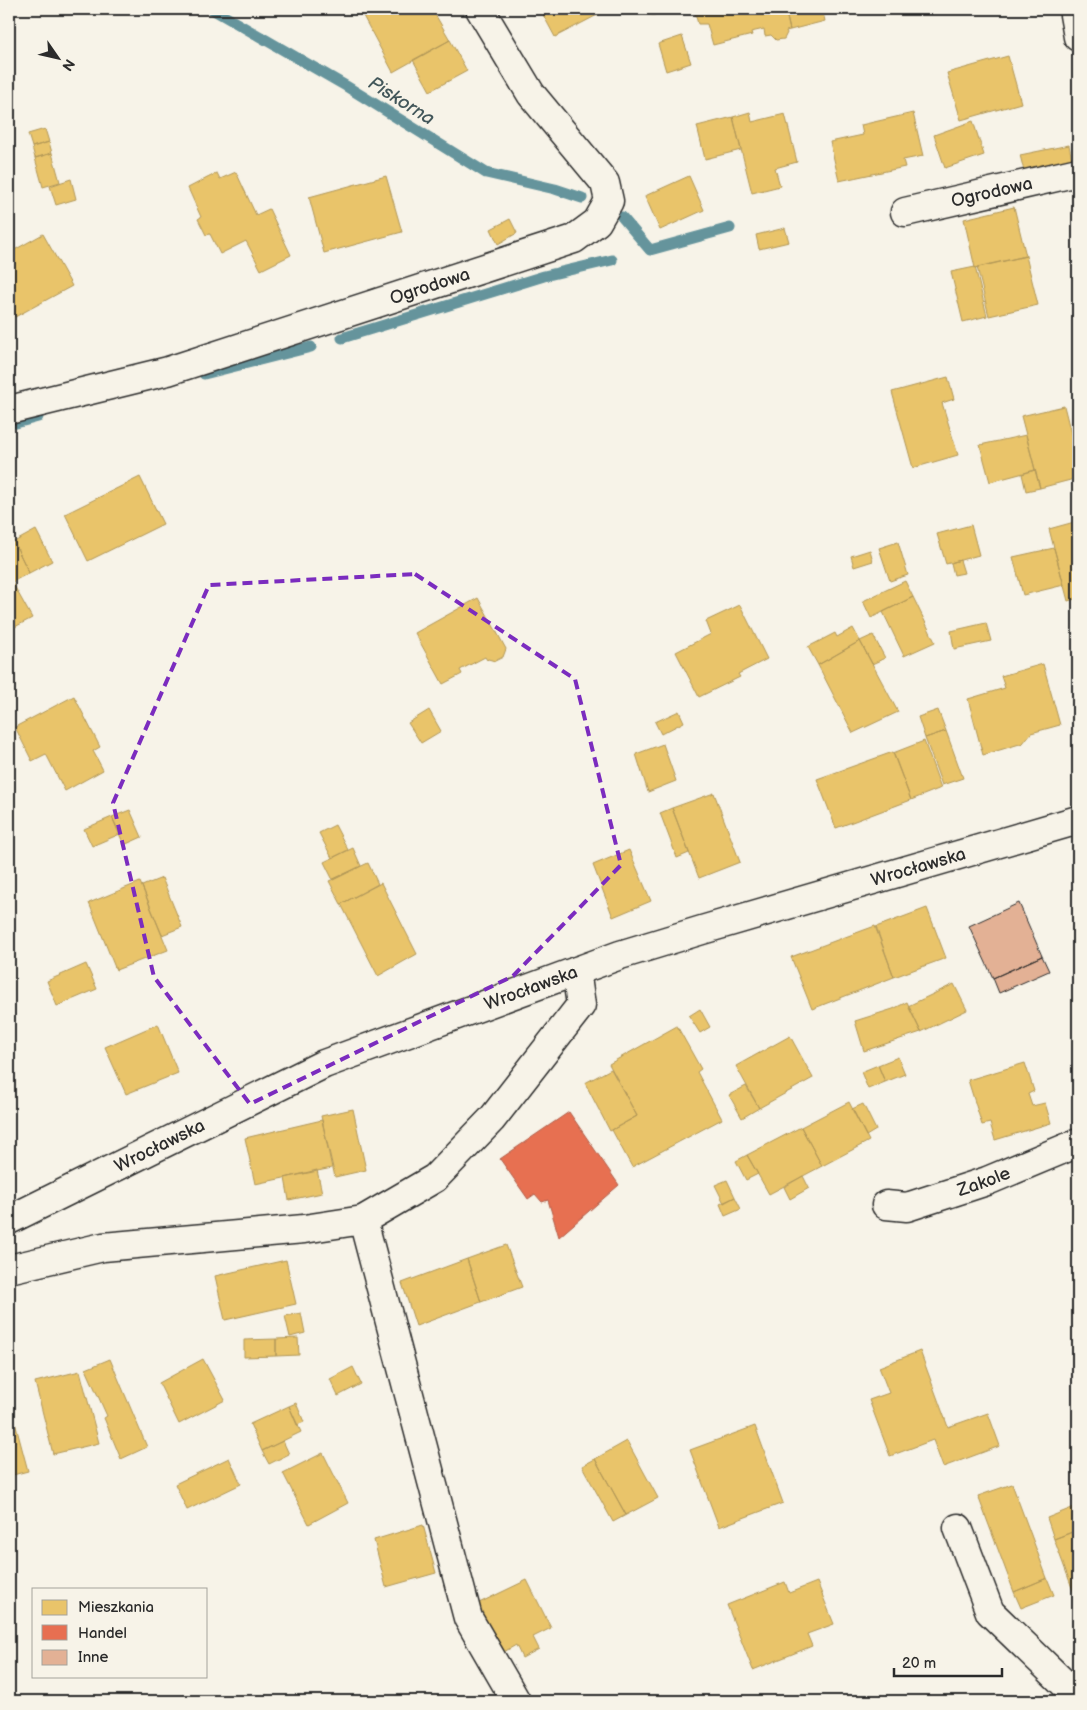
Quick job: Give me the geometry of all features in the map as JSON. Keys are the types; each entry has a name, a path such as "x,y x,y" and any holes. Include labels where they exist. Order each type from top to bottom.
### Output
{"street":[{"name":"Ogrodowa","path":"9,410 168,372 574,238 597,222 609,201 606,183 531,94 480,9"},
{"path":"1073,9 1078,36"},
{"name":"Ogrodowa","path":"905,212 1078,172"},
{"name":"Wrocławska","path":"9,1220 324,1064 576,971 702,930 1078,820"},
{"path":"9,1269 104,1248 304,1229 363,1220 435,1178 492,1119 581,1005 576,971"},
{"name":"Zakole","path":"886,1206 907,1207 987,1181 1078,1143"},
{"path":"363,1220 468,1618 516,1701"},
{"path":"958,1528 990,1612 1078,1697"}],"highlighted area":[{"path":"415,574 575,679 621,865 513,976 250,1104 154,977 113,803 209,585"}],"building: Mieszkania":[{"path":"372,9 432,9 450,40 393,72 362,14"},
{"path":"540,9 604,9 605,11 555,37"},
{"path":"639,9 665,9 659,14 653,15 646,14"},
{"path":"694,9 785,9 790,30 786,31 784,39 776,40 771,35 765,36 764,29 751,32 752,35 713,45 707,24 698,24"},
{"path":"785,9 822,9 825,21 790,30"},
{"path":"682,36 691,63 666,71 658,44"},
{"path":"450,40 467,71 430,91 413,60"},
{"path":"1008,56 1021,103 961,120 947,73"},
{"path":"750,112 752,122 785,114 797,162 775,168 780,186 752,193 733,117"},
{"path":"913,113 923,156 903,160 905,167 839,181 830,142 863,135 861,125"},
{"path":"733,117 741,150 705,159 697,126"},
{"path":"973,121 984,155 945,168 934,135"},
{"path":"45,129 49,142 32,147 28,134"},
{"path":"49,142 52,153 35,158 32,147"},
{"path":"1069,145 1072,160 1024,171 1020,155"},
{"path":"52,153 60,182 43,187 35,158"},
{"path":"236,172 256,215 269,209 291,255 261,270 246,241 220,254 210,234 206,235 198,219 201,217 188,188 217,173 220,179"},
{"path":"386,176 402,232 324,253 309,197"},
{"path":"689,176 704,210 660,230 645,196"},
{"path":"71,179 76,199 56,205 50,186"},
{"path":"1014,207 1026,256 975,268 964,219"},
{"path":"510,219 517,233 498,244 491,229"},
{"path":"785,228 789,242 759,249 756,235"},
{"path":"43,234 72,286 15,317 9,306 9,253"},
{"path":"1026,256 1038,305 989,316 977,267"},
{"path":"975,267 987,316 963,322 951,272"},
{"path":"948,377 954,399 942,403 958,455 913,468 892,392"},
{"path":"1064,406 1078,461 1078,478 1040,488 1021,416"},
{"path":"1026,435 1035,470 990,482 980,445"},
{"path":"1035,470 1040,488 1026,491 1022,474"},
{"path":"140,477 163,524 88,561 65,514"},
{"path":"1078,521 1078,598 1068,601 1049,529"},
{"path":"971,525 979,555 946,564 937,534"},
{"path":"36,530 52,561 29,573 14,542"},
{"path":"14,542 29,573 12,582 32,618 9,630 9,545"},
{"path":"898,542 908,575 890,581 879,548"},
{"path":"1054,548 1064,585 1023,595 1013,557"},
{"path":"870,550 873,561 854,567 851,556"},
{"path":"960,560 964,573 954,575 951,563"},
{"path":"905,581 913,597 871,618 863,601"},
{"path":"913,597 935,642 904,656 883,612"},
{"path":"478,598 506,649 503,657 495,661 487,660 485,657 460,670 462,674 443,684 415,633"},
{"path":"740,605 767,659 738,674 740,677 699,697 676,652 711,634 706,621"},
{"path":"986,623 991,641 954,649 951,631"},
{"path":"853,628 860,641 818,665 808,647 835,633 837,637"},
{"path":"873,635 885,658 872,664 860,641"},
{"path":"860,641 898,712 853,733 818,665"},
{"path":"1043,664 1060,725 1031,733 1023,743 983,755 968,699 1005,688 1001,676"},
{"path":"74,696 100,747 93,751 103,770 65,791 46,754 32,761 15,727"},
{"path":"429,710 441,731 421,743 408,723"},
{"path":"938,710 946,731 925,738 918,717"},
{"path":"679,711 684,722 661,734 655,722"},
{"path":"946,731 963,778 942,785 925,738"},
{"path":"924,741 941,788 911,800 893,753"},
{"path":"663,744 676,781 648,792 636,754"},
{"path":"893,752 911,800 836,828 817,779"},
{"path":"714,793 740,862 699,878 672,808"},
{"path":"672,808 689,853 677,858 660,813"},
{"path":"130,810 142,837 124,845 112,817"},
{"path":"112,817 120,834 92,846 84,829"},
{"path":"335,825 348,850 332,858 319,833"},
{"path":"353,848 361,866 333,880 324,862"},
{"path":"629,850 651,901 613,917 593,865"},
{"path":"368,863 378,884 341,904 329,881"},
{"path":"162,878 182,927 162,935 142,886"},
{"path":"140,882 168,950 116,970 89,903"},
{"path":"381,883 417,954 378,976 341,904"},
{"path":"927,908 946,958 894,977 876,927"},
{"path":"875,926 894,977 812,1009 791,957"},
{"path":"86,964 97,989 57,1006 47,981"},
{"path":"954,984 967,1010 921,1032 908,1006"},
{"path":"907,1002 921,1032 864,1051 855,1021 893,1009"},
{"path":"700,1009 710,1027 700,1033 689,1016"},
{"path":"158,1024 178,1073 126,1094 105,1047"},
{"path":"677,1026 701,1069 697,1072 722,1119 632,1167 612,1130 637,1116 609,1064"},
{"path":"790,1036 813,1078 759,1108 736,1066"},
{"path":"898,1057 905,1074 885,1082 878,1065"},
{"path":"1025,1063 1034,1091 1028,1094 1032,1106 1045,1103 1051,1123 995,1140 990,1123 982,1125 968,1080"},
{"path":"878,1065 885,1082 868,1089 861,1072"},
{"path":"611,1069 637,1116 610,1131 585,1083"},
{"path":"746,1086 759,1108 742,1118 729,1095"},
{"path":"849,1102 869,1141 822,1166 801,1127"},
{"path":"863,1104 876,1130 866,1136 852,1109"},
{"path":"353,1109 366,1170 335,1177 321,1116"},
{"path":"322,1120 332,1168 255,1184 245,1138"},
{"path":"801,1127 822,1166 769,1194 747,1155"},
{"path":"747,1155 758,1174 746,1180 736,1161"},
{"path":"317,1170 322,1193 289,1200 285,1178"},
{"path":"803,1176 809,1188 790,1199 784,1187"},
{"path":"727,1180 735,1197 724,1203 715,1185"},
{"path":"735,1197 741,1209 725,1216 720,1204"},
{"path":"506,1245 522,1287 481,1302 467,1259"},
{"path":"467,1259 481,1302 416,1326 402,1283"},
{"path":"286,1260 296,1304 225,1320 215,1276"},
{"path":"301,1313 305,1333 290,1337 285,1316"},
{"path":"298,1338 299,1355 276,1356 276,1339"},
{"path":"276,1339 276,1356 244,1357 244,1340"},
{"path":"920,1351 948,1427 988,1413 1000,1446 943,1467 933,1440 890,1456 869,1400 889,1393 879,1367"},
{"path":"110,1359 147,1447 121,1459 104,1418 107,1416 86,1369"},
{"path":"203,1359 225,1400 179,1424 159,1383"},
{"path":"353,1367 361,1384 338,1396 330,1379"},
{"path":"80,1371 99,1443 53,1454 35,1382"},
{"path":"9,1400 28,1471 9,1476"},
{"path":"296,1403 304,1422 297,1425 289,1406"},
{"path":"289,1406 301,1432 262,1451 250,1424"},
{"path":"755,1426 783,1503 719,1527 690,1450"},
{"path":"283,1441 289,1454 269,1464 262,1451"},
{"path":"627,1441 658,1498 626,1515 595,1459"},
{"path":"323,1453 348,1503 309,1524 283,1473"},
{"path":"229,1458 241,1484 187,1510 175,1484"},
{"path":"595,1459 626,1515 613,1522 582,1466"},
{"path":"1012,1484 1047,1578 1014,1592 978,1496"},
{"path":"1077,1506 1078,1530 1054,1539 1047,1518"},
{"path":"423,1525 436,1573 386,1587 374,1540"},
{"path":"1072,1532 1078,1550 1078,1604 1054,1539"},
{"path":"1047,1578 1054,1595 1021,1608 1014,1592"},
{"path":"527,1580 551,1628 533,1637 539,1649 522,1658 516,1645 502,1653 477,1604"},
{"path":"785,1582 789,1593 817,1582 834,1624 807,1634 812,1646 753,1670 727,1605"}],"building: Handel":[{"path":"569,1112 619,1185 559,1237 548,1200 542,1202 535,1194 528,1199 500,1159"}],"building: Inne":[{"path":"1019,903 1042,956 993,978 969,926"},
{"path":"1042,956 1049,971 999,993 993,978"}],"waterway":[{"name":"Piskorna","path":"212,9 346,86 486,173 555,189 582,198"},
{"name":"Piskorna","path":"622,217 650,250 730,228"},
{"path":"342,338 544,276 612,260"},
{"path":"204,374 311,347"},
{"path":"16,423 38,417"}]}
